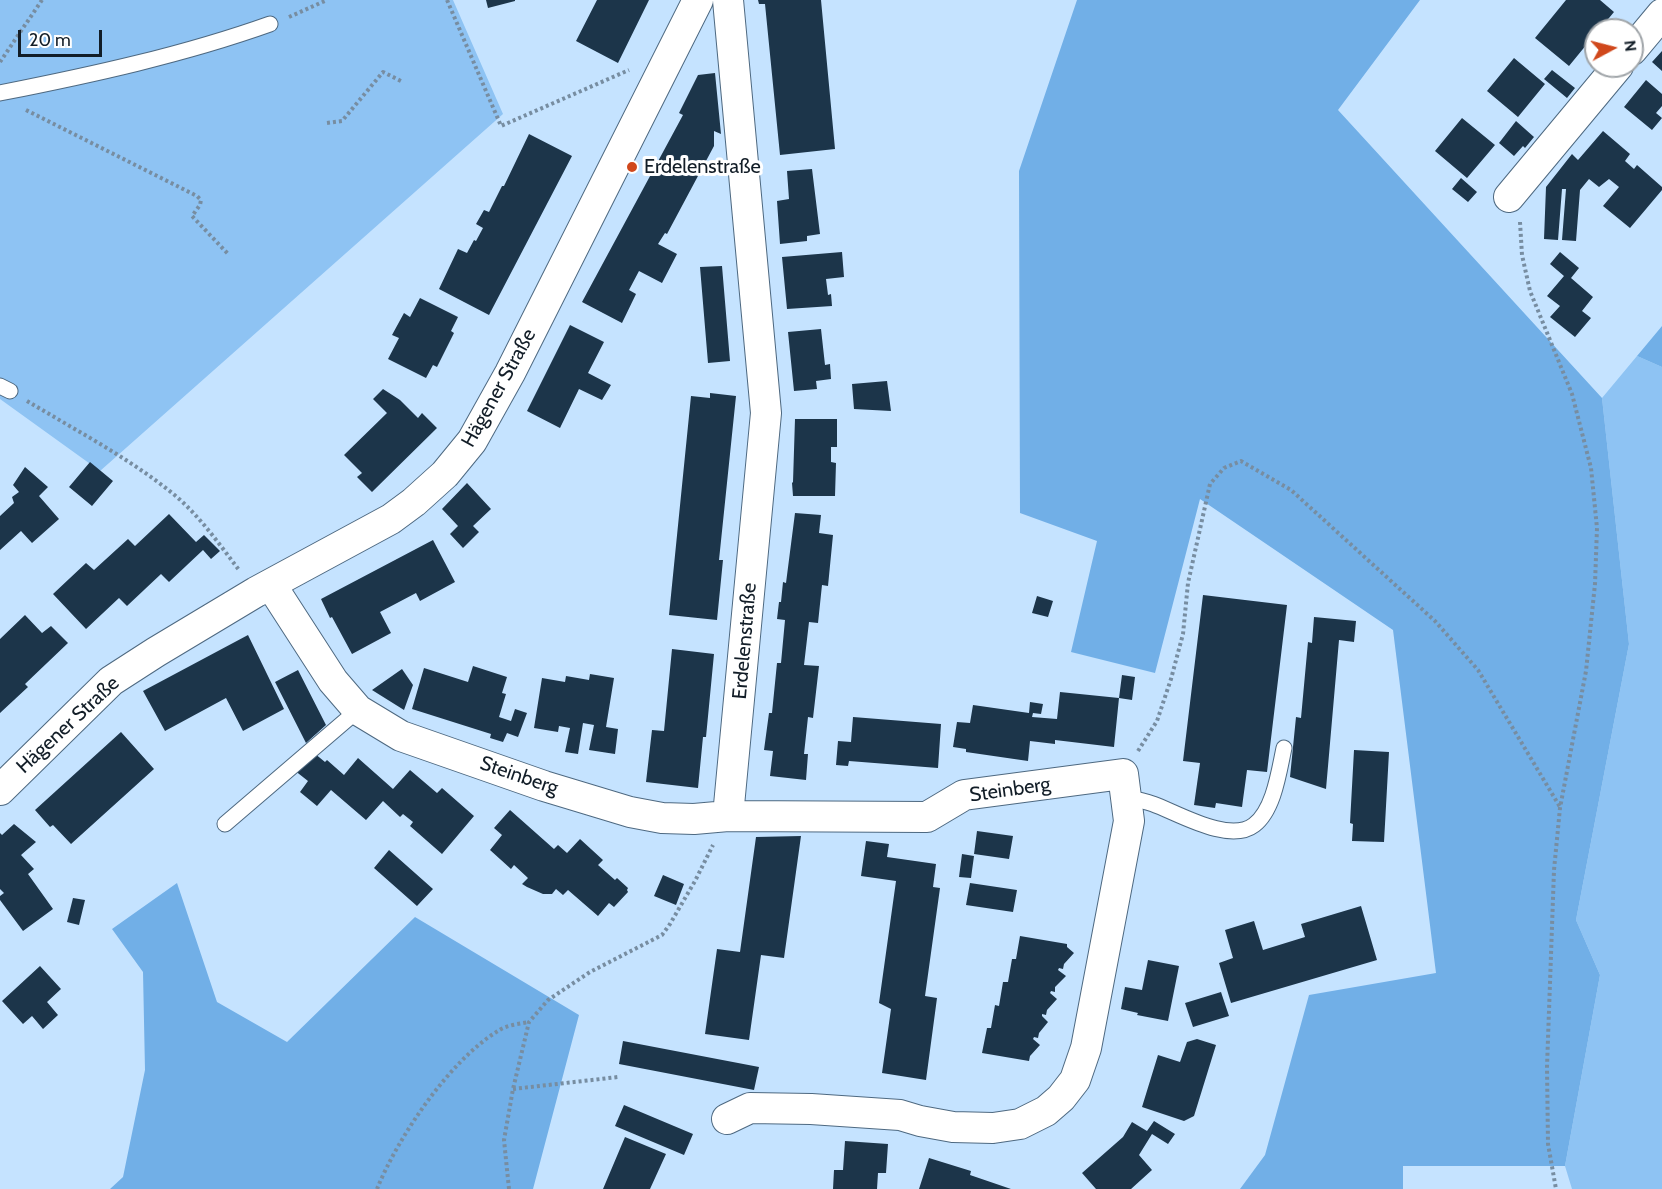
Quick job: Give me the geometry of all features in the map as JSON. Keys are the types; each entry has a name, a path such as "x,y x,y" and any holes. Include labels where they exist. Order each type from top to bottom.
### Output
{"street":[{"name":"Hägener Straße","path":"0,790 111,681 263,589 391,519 446,474 472,441 510,373 698,0"},
{"name":"Erdelenstraße","path":"728,0 766,413 728,816"},
{"path":"1644,36 1662,14"},
{"path":"1509,197 1608,78"},
{"name":"Steinberg","path":"263,589 358,710 401,736 544,786 630,812 662,818 694,819 728,816 927,817 964,795 1124,786"},
{"path":"727,1119 750,1108 811,1108 900,1115 953,1127 993,1128 1020,1124 1046,1110 1075,1080 1086,1047 1129,821 1124,786"}],"lane":[{"path":"0,93 197,47 270,24"},
{"path":"225,824 358,710"},
{"path":"1124,786 1154,804 1219,829 1238,831 1254,825 1266,809 1277,784 1284,748"}],"path":[{"path":"0,62 42,0"},
{"path":"270,24 327,0"},
{"path":"447,0 501,126 674,50"},
{"path":"327,123 342,121 382,72 401,81"},
{"path":"25,110 197,196 201,200 200,205 192,216 229,255"},
{"path":"1509,197 1520,218 1522,255 1530,291 1572,394 1591,468 1597,528 1595,584 1586,671 1560,808 1554,870 1547,1067 1548,1144 1556,1189"},
{"path":"5,388 100,443 178,498 263,589"},
{"path":"1124,786 1157,721 1171,679 1183,634 1188,584 1210,484 1224,468 1241,461 1291,490 1435,621 1478,670 1560,808"},
{"path":"509,1189 504,1140 529,1022 548,1000 590,972 662,935 695,881 728,816"},
{"path":"377,1189 421,1108 472,1049 500,1029 529,1022"},
{"path":"513,1089 618,1077"}],"shaded area":[{"path":"0,0 453,0 503,114 100,471 0,399"},
{"path":"1077,0 1420,0 1338,110 1602,398 1629,644 1576,920 1600,975 1565,1166 1403,1166 1403,1189 1240,1189 1265,1155 1309,995 1436,973 1393,630 1200,499 1155,673 1071,652 1097,541 1020,513 1019,171"},
{"path":"1662,326 1662,367 1637,356"},
{"path":"1637,356 1662,367 1662,1189 1572,1189 1565,1166 1600,975 1576,920 1629,644 1602,398"},
{"path":"177,883 217,1002 287,1042 415,917 579,1015 533,1189 110,1189 123,1177 145,1070 143,972 112,929"}],"building":[{"path":"486,0 515,0 515,1 488,8"},
{"path":"597,0 649,0 618,63 576,41"},
{"path":"758,0 821,0 835,149 780,155 765,4 759,4"},
{"path":"1566,0 1600,0 1614,12 1609,18 1584,18 1584,48 1569,66 1535,38"},
{"path":"1662,51 1662,71 1652,62"},
{"path":"1514,58 1545,84 1518,117 1487,91"},
{"path":"1552,70 1575,88 1567,98 1544,79"},
{"path":"715,73 721,134 714,131 714,146 667,234 665,233 658,244 677,254 662,283 639,271 629,290 636,294 622,323 582,302 683,115 679,113 698,75"},
{"path":"1646,80 1662,94 1662,106 1656,113 1662,118 1652,130 1624,107"},
{"path":"1462,118 1495,145 1467,178 1435,151"},
{"path":"1516,121 1534,137 1514,156 1499,143"},
{"path":"1603,131 1630,154 1625,161 1634,169 1637,165 1662,187 1662,190 1630,228 1603,206 1619,187 1609,179 1599,187 1589,179 1580,190 1576,241 1562,240 1566,189 1562,189 1558,240 1544,239 1546,187 1572,154 1578,160"},
{"path":"529,134 572,156 489,315 439,289 458,249 467,253 474,240 476,241 483,228 476,224 484,210 489,212"},
{"path":"812,169 820,234 807,236 807,241 780,244 777,201 789,199 787,171"},
{"path":"1461,178 1477,192 1468,202 1452,189"},
{"path":"842,252 844,277 826,279 832,306 787,309 782,257"},
{"path":"1560,252 1579,268 1571,278 1593,297 1582,311 1591,318 1575,337 1550,317 1560,306 1547,296 1564,276 1550,264"},
{"path":"722,266 730,361 708,363 700,267"},
{"path":"420,298 458,317 451,331 454,333 437,367 433,365 426,378 388,359 399,338 392,335 404,313 410,317"},
{"path":"570,325 604,342 588,373 611,385 602,400 579,389 560,428 527,411"},
{"path":"821,329 825,365 830,364 831,379 816,381 817,389 794,391 788,332"},
{"path":"887,381 891,411 854,409 852,384"},
{"path":"383,389 400,400 418,418 422,413 437,428 372,492 357,477 362,473 344,455 387,413 373,399"},
{"path":"710,393 736,396 719,560 723,560 717,620 669,615 691,396 710,398"},
{"path":"795,419 837,419 837,447 831,447 831,462 836,463 835,496 793,496"},
{"path":"90,462 113,481 92,506 69,487"},
{"path":"25,467 48,487 39,496 59,519 32,543 21,531 0,550 0,516 14,503 12,497 19,492 13,485"},
{"path":"467,483 491,509 473,526 479,532 463,548 450,534 458,526 442,509"},
{"path":"795,513 821,515 819,533 833,535 828,586 822,585 818,623 809,622 804,665 819,666 813,718 808,717 804,754 808,754 806,780 770,776 773,751 764,750 769,713 772,713 777,663 781,663 785,620 777,619 783,582 786,583"},
{"path":"169,514 196,542 204,535 220,551 211,559 203,550 169,582 161,574 127,606 119,598 86,629 53,594 86,563 94,570 128,539 135,546"},
{"path":"433,540 455,582 420,601 416,593 380,612 391,633 352,654 321,599"},
{"path":"1203,595 1287,605 1267,772 1247,770 1242,807 1216,803 1215,808 1194,805 1200,763 1183,761"},
{"path":"1037,596 1053,601 1048,617 1032,613"},
{"path":"25,615 42,633 51,626 68,643 25,684 28,687 0,713 0,639"},
{"path":"1314,617 1356,621 1354,642 1339,640 1326,789 1290,777 1296,717 1301,718 1308,642 1312,643"},
{"path":"248,635 284,709 243,731 226,698 165,731 143,691"},
{"path":"672,649 714,654 706,737 703,737 698,788 646,782 652,730 664,731"},
{"path":"473,666 507,677 502,693 506,694 499,717 511,721 515,709 527,713 518,737 507,733 503,742 490,738 491,734 412,709 424,668 468,682"},
{"path":"402,669 413,685 404,710 372,690"},
{"path":"298,670 326,725 306,743 275,682"},
{"path":"590,674 614,678 606,727 618,729 615,754 589,750 594,725 583,723 578,754 565,752 570,728 559,726 558,732 534,728 542,678 565,682 566,676 589,680"},
{"path":"1122,675 1135,677 1132,700 1119,698"},
{"path":"1060,692 1119,698 1114,747 1055,740 1055,744 1030,741 1028,761 966,752 966,749 953,747 957,722 970,723 973,705 1029,713 1030,702 1043,704 1041,714 1033,713 1032,717 1057,719"},
{"path":"853,717 941,724 938,768 849,761 848,766 836,765 838,741 851,742"},
{"path":"121,732 154,769 71,844 53,825 50,827 35,810"},
{"path":"1354,750 1389,752 1384,842 1352,841 1353,824 1350,823"},
{"path":"314,753 325,762 327,760 344,775 358,758 393,789 410,770 437,793 442,788 474,816 442,854 410,826 413,822 403,814 400,817 383,801 366,820 331,790 317,806 300,792 308,781 294,770"},
{"path":"510,810 554,849 558,845 567,853 580,839 603,860 598,865 615,880 617,878 628,888 628,892 614,907 609,903 598,916 568,890 563,895 556,889 552,894 543,894 522,884 528,878 514,865 511,869 490,850 502,835 494,828"},
{"path":"14,824 36,842 21,855 34,869 28,874 53,909 23,931 0,900 0,896 4,893 0,889 0,833 2,835"},
{"path":"977,831 1013,836 1009,859 974,854"},
{"path":"801,836 784,958 761,955 749,1040 705,1034 717,949 740,952 756,837"},
{"path":"866,841 889,844 887,857 936,864 933,887 940,888 925,996 937,998 926,1080 882,1073 891,1009 879,1003 896,881 861,876"},
{"path":"389,850 433,889 417,906 374,868"},
{"path":"962,854 974,856 971,878 959,877"},
{"path":"663,875 684,884 676,905 654,896"},
{"path":"970,883 1017,890 1013,912 966,905"},
{"path":"73,898 85,900 79,925 67,922"},
{"path":"1361,906 1377,960 1231,1003 1219,963 1233,958 1225,930 1254,921 1263,950 1305,937 1301,924"},
{"path":"1020,936 1067,944 1067,947 1074,953 1064,964 1063,969 1058,970 1066,976 1055,987 1055,992 1050,993 1057,999 1047,1010 1046,1015 1042,1014 1048,1022 1039,1033 1038,1038 1033,1039 1040,1045 1030,1056 1029,1061 982,1053 987,1028 991,1028 995,1005 999,1006 1003,982 1008,982 1012,959 1016,959"},
{"path":"1148,960 1179,966 1168,1021 1137,1015 1138,1013 1121,1009 1125,987 1142,990"},
{"path":"40,966 61,989 47,1002 58,1015 43,1029 32,1016 23,1024 2,1001"},
{"path":"1221,992 1229,1016 1193,1027 1185,1003"},
{"path":"1197,1039 1216,1045 1194,1116 1184,1121 1142,1107 1158,1055 1180,1062 1187,1042"},
{"path":"623,1041 759,1067 754,1090 619,1064"},
{"path":"624,1105 693,1134 684,1155 615,1126"},
{"path":"1154,1121 1175,1134 1168,1144 1152,1134 1139,1155 1152,1170 1131,1189 1096,1189 1082,1173 1123,1137 1132,1122 1147,1131"},
{"path":"625,1137 666,1154 650,1189 603,1189"},
{"path":"845,1141 888,1144 886,1173 878,1173 877,1189 833,1189 834,1170 843,1170"},
{"path":"929,1158 971,1171 970,1175 1011,1189 919,1189"}],"place":[{"name":"Erdelenstraße","path":"632,167"}]}
